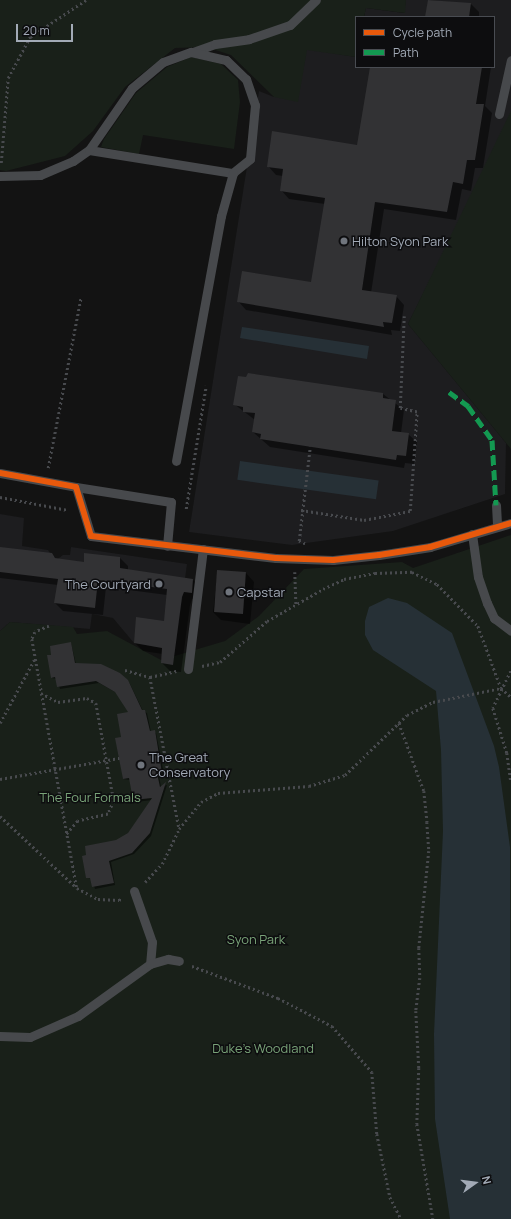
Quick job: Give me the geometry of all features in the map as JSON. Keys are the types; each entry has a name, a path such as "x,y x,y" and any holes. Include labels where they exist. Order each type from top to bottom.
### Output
{"lane":[{"path":"0,176 40,175 73,161 89,150 132,88 163,62 215,44 249,39 290,25 316,0"},
{"path":"176,461 221,216 233,174 250,159 255,104 246,79 226,60 191,52"},
{"path":"499,114 511,60"},
{"path":"89,150 233,174"},
{"path":"0,473 171,502 167,546"},
{"path":"76,487 91,536 276,558 333,560 379,555 430,547 511,523"},
{"path":"496,505 497,526"},
{"path":"472,534 478,577 487,603 494,618 511,631"},
{"path":"188,669 203,550"},
{"path":"134,891 152,942 150,964"},
{"path":"0,1036 30,1037 78,1016 150,964 168,959 179,961"}],"path":[{"path":"0,176 3,116 8,78 30,36 86,0"},
{"path":"45,480 81,297"},
{"path":"301,510 364,520 410,511 417,412 400,408 404,316"},
{"path":"304,559 305,544 299,542 301,510 310,447"},
{"path":"0,497 66,508 71,514"},
{"path":"124,670 150,677 220,662 267,621 344,579 375,573 412,572 437,584 478,626 501,688 511,697"},
{"path":"295,573 296,604"},
{"path":"49,626 41,628 34,635 34,660 77,888"},
{"path":"0,723 34,660"},
{"path":"511,671 501,688 493,708 507,753 511,781"},
{"path":"150,677 179,829"},
{"path":"0,816 77,888 98,899 119,900 134,891 162,864 179,829 200,802 218,793 309,786 345,774 399,723 433,702 501,688"},
{"path":"41,692 58,702 87,698 96,703 114,801 111,811 104,816 78,822 66,835"},
{"path":"399,723 424,791 429,851 419,948 420,978 416,1011 419,1068 417,1124 433,1219"},
{"path":"0,780 120,758"},
{"path":"179,961 278,998 332,1026 372,1072 378,1141 390,1197 401,1219"}],"shaded area":[{"path":"406,0 511,0 511,118 408,324 506,443 505,494 393,531 292,545 189,532 259,91 274,97 307,49 355,57 355,68 495,68 495,16 364,16 366,8 404,13"},
{"path":"242,327 369,346 367,359 240,338"},
{"path":"240,461 379,480 376,499 237,480"},
{"path":"0,514 24,518 22,546 48,550 55,561 63,555 70,555 71,547 187,564 176,644 167,649 134,643 113,618 92,614 90,629 10,622 0,631"},
{"path":"388,598 407,603 452,633 494,746 499,767 510,847 511,1219 450,1219 435,1119 434,1034 443,831 441,750 436,691 373,650 365,635 365,621 369,607"}],"green space":[{"path":"0,0 406,0 405,13 366,8 364,16 355,16 355,57 307,50 298,102 274,97 231,55 206,47 175,48 125,87 93,131 65,156 6,171 0,170"},
{"path":"191,57 221,64 238,80 240,102 234,149 143,135 139,154 101,147 104,139 136,93 167,67"},
{"path":"511,111 511,449 408,324"},
{"name":"Syon Park","path":"511,535 511,1219 0,1219 0,631 10,622 73,627 77,634 107,631 161,660 225,641 259,616 304,569 402,562 413,568"}],"building":[{"path":"428,0 471,3 469,16 425,16"},
{"name":"Hilton Syon Park","path":"370,68 482,68 476,104 484,104 475,160 467,160 463,184 453,182 447,212 375,202 362,290 397,295 392,323 383,322 384,327 237,302 242,271 311,282 325,198 280,191 283,169 267,167 272,131 357,145"},
{"path":"248,373 383,393 383,398 396,400 392,431 409,433 406,456 397,455 396,460 260,439 261,434 252,432 255,413 243,412 243,407 233,405 238,376 246,377"},
{"path":"0,547 52,553 55,558 84,562 84,553 120,557 120,568 193,579 192,593 184,592 182,597 173,665 161,663 162,648 134,643 136,617 164,621 167,589 98,580 95,608 54,603 58,579 0,572"},
{"name":"Capstar","path":"217,570 246,572 243,614 214,612"},
{"name":"The Great Conservatory","path":"71,642 75,663 101,664 120,673 128,680 142,710 145,710 150,731 155,730 162,773 157,773 160,787 166,782 150,833 132,853 109,861 114,883 92,887 90,878 86,878 82,856 86,855 85,846 116,840 128,833 152,798 133,800 129,778 123,779 115,738 121,737 117,714 128,712 115,692 96,681 57,687 55,677 51,678 47,655 51,655 50,646"}],"marked path":[{"path":"449,392 468,406 492,440 496,505"}],"cycle path":[{"path":"0,473 76,487 91,536 276,558 333,560 379,555 430,547 511,523"}],"place":[{"name":"Hilton Syon Park","path":"344,241"},
{"name":"The Courtyard","path":"159,584"},
{"name":"Capstar","path":"229,592"},
{"name":"The Great Conservatory","path":"141,765"}],"park label":[{"name":"The Four Formals","path":"90,797"},
{"name":"Duke's Woodland","path":"263,1048"}]}
